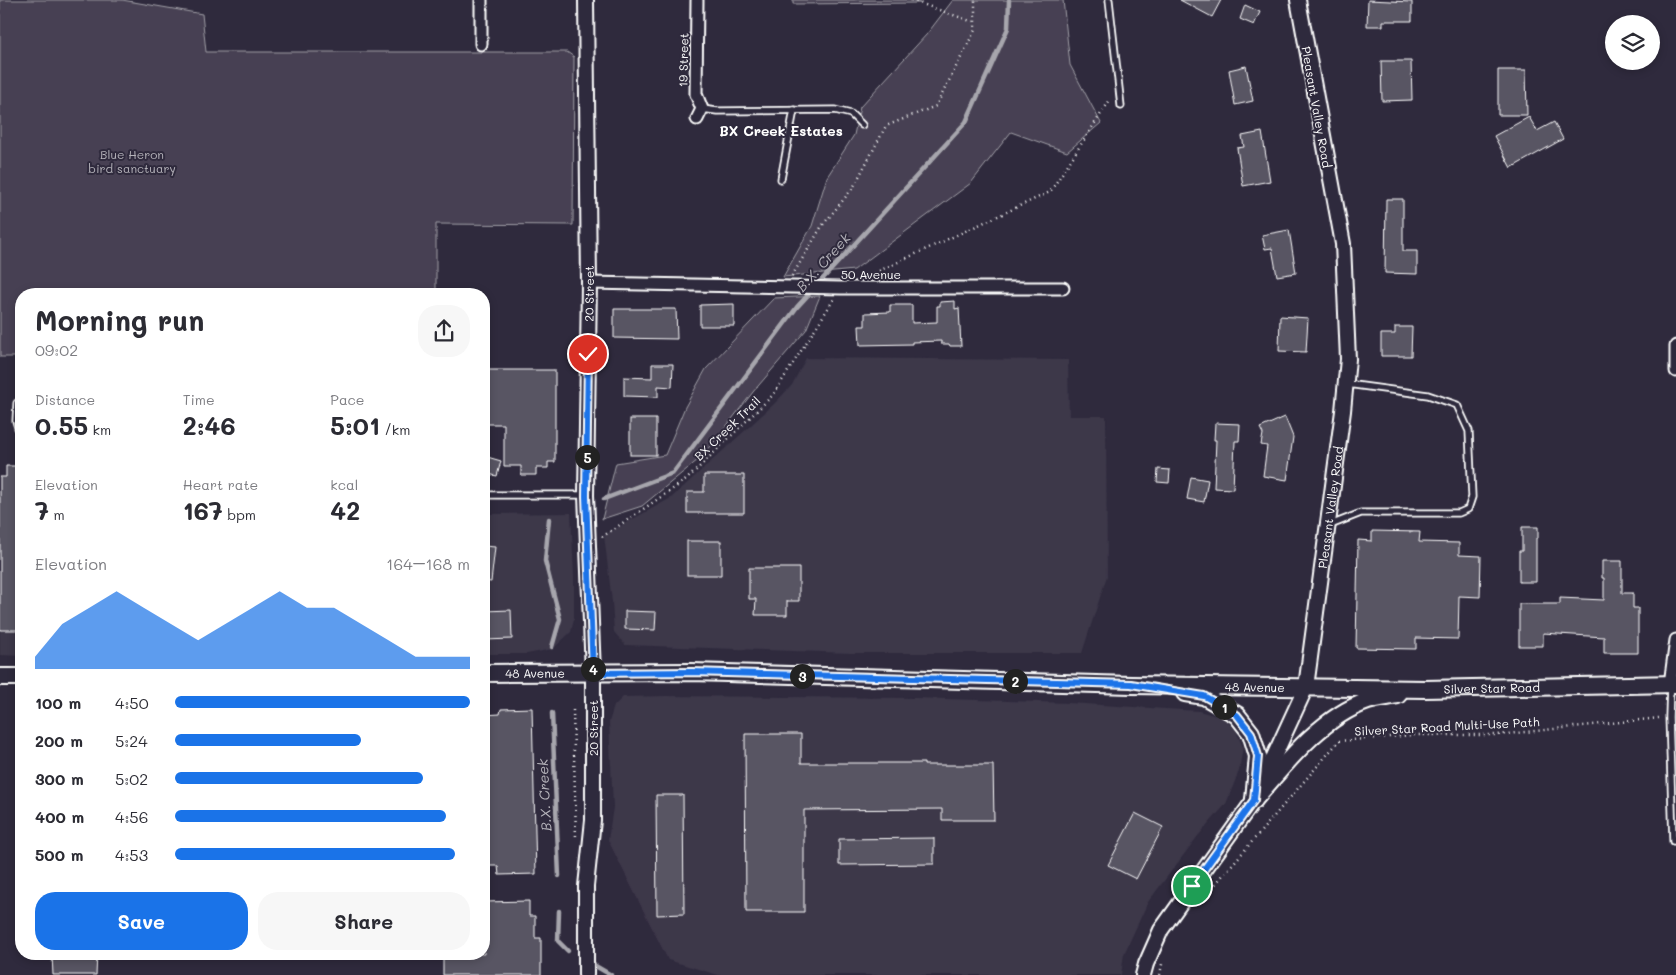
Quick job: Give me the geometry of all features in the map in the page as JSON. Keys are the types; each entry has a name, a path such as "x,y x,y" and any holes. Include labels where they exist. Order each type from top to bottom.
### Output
{"main road":[{"name":"48 Avenue","path":"490,673 692,672 1306,687"},
{"path":"0,677 15,677"},
{"path":"1131,684 1204,696 1237,715 1251,733 1258,756 1254,800"},
{"name":"Silver Star Road","path":"1306,687 1425,689 1673,684"},
{"path":"1254,800 1292,756 1326,725 1347,711 1368,701 1425,689"}],"street":[{"path":"481,0 482,44"},
{"name":"20 Street","path":"586,0 589,283 586,496 593,673 593,820 586,886 586,975"},
{"name":"19 Street","path":"698,0 696,94 699,114"},
{"name":"Pleasant Valley Road","path":"1143,975 1161,930 1254,800 1306,687 1348,359 1343,244 1298,0"},
{"name":"50 Avenue","path":"589,283 826,288 1063,288"},
{"path":"1676,346 1676,371"},
{"path":"1673,684 1676,640"}],"lane":[{"path":"1109,0 1121,106"},
{"path":"781,179 794,110"},
{"path":"699,114 717,111 835,110 851,114 862,125"},
{"path":"1328,526 1361,513 1459,513 1468,509 1472,497 1469,431 1457,405 1428,395 1346,384"},
{"path":"490,494 586,496"},
{"path":"1673,684 1669,718 1673,842 1676,841"}],"path":[{"path":"911,0 976,23"},
{"path":"786,287 822,226 853,188 886,126 936,106 975,30 975,0"},
{"path":"869,276 1050,192 1119,87"},
{"name":"BX Creek Trail","path":"588,544 604,536 686,480 773,395 841,288"},
{"name":"Silver Star Road Multi-Use Path","path":"1339,741 1414,735 1497,735 1669,718"},
{"path":"1198,903 1339,741 1334,738"},
{"path":"1160,975 1164,956"}],"shaded area":[{"path":"806,358 1068,360 1069,416 1106,416 1107,576 1082,653 850,653 625,645 614,632 604,535 671,498 774,404 792,385"},
{"path":"571,513 574,620 571,632 553,649 527,654 490,654 490,514"},
{"path":"0,521 15,521 15,656 0,655"},
{"path":"623,697 916,698 1069,703 1199,711 1224,718 1236,731 1243,747 1239,771 1226,804 1198,836 1148,902 1124,954 1121,975 718,975 668,960 608,840 613,807 609,722 614,706"}],"green space":[{"name":"Blue Heron bird sanctuary","path":"0,0 122,0 202,14 206,52 567,52 574,57 573,225 436,224 436,288 15,288 15,357 0,357"},
{"path":"793,0 911,0 920,3 793,4"},
{"path":"953,0 1063,0 1070,65 1101,123 1067,152 1011,132 971,183 854,270 783,277 812,226 827,177 854,135 860,107 927,34"},
{"path":"820,296 806,330 753,392 704,455 642,506 602,519 616,463 665,455 685,407 706,369 774,298"}],"building":[{"path":"1180,0 1221,0 1212,17"},
{"path":"1368,0 1412,2 1412,21 1383,21 1383,26 1367,26"},
{"path":"1245,5 1260,12 1254,25 1240,19"},
{"path":"1381,61 1411,61 1412,100 1382,101"},
{"path":"1246,66 1253,101 1235,105 1229,70"},
{"path":"1498,70 1526,70 1527,115 1498,115"},
{"path":"1529,117 1537,131 1554,122 1563,139 1511,168 1494,136"},
{"path":"1262,132 1270,181 1243,186 1237,148 1244,147 1242,136"},
{"path":"1386,199 1403,199 1403,251 1417,251 1417,274 1385,273"},
{"path":"1289,230 1296,273 1277,276 1272,248 1265,249 1262,235"},
{"path":"955,301 955,309 959,308 961,346 941,344 941,341 912,342 912,344 860,345 859,326 865,326 865,313 890,312 890,305 912,305 912,323 937,322 937,306 940,306 940,302"},
{"path":"734,304 734,326 700,326 700,305"},
{"path":"614,309 676,309 677,339 614,338"},
{"path":"1280,316 1308,318 1306,352 1279,351"},
{"path":"1395,327 1412,327 1411,356 1381,356 1381,334 1395,334"},
{"path":"652,364 673,364 672,387 658,386 658,397 624,396 624,377 652,378"},
{"path":"490,370 555,370 555,462 548,462 548,468 536,468 536,475 521,475 521,466 504,466 504,424 490,424"},
{"path":"1285,417 1293,437 1287,480 1263,476 1267,446 1261,445 1263,434 1260,428"},
{"path":"630,419 656,419 656,455 630,455"},
{"path":"1215,423 1240,424 1239,441 1235,441 1233,489 1214,488"},
{"path":"490,458 501,461 497,476 490,474"},
{"path":"6,466 15,466 15,630 0,630 0,477 6,477"},
{"path":"1158,469 1170,470 1169,483 1157,482"},
{"path":"704,475 744,475 744,513 687,513 687,492 704,492"},
{"path":"1191,477 1208,480 1204,502 1187,499"},
{"path":"1522,527 1538,527 1538,538 1536,538 1536,582 1519,582 1519,551 1522,551"},
{"path":"1372,531 1420,532 1419,542 1459,543 1459,555 1481,556 1480,597 1459,596 1458,639 1416,638 1416,649 1356,648 1358,540 1372,541"},
{"path":"687,541 721,541 721,575 687,575"},
{"path":"490,547 495,547 490,582"},
{"path":"1602,561 1622,561 1622,593 1633,593 1633,608 1638,608 1638,653 1604,653 1604,637 1543,633 1543,646 1519,646 1519,604 1560,604 1560,598 1604,600"},
{"path":"749,568 799,568 799,601 787,601 787,615 755,615 756,599 749,599"},
{"path":"511,610 512,639 490,640 490,611"},
{"path":"625,611 656,612 655,630 625,629"},
{"path":"532,708 536,874 499,875 498,866 490,866 490,715 500,714 501,709"},
{"path":"745,734 801,734 801,763 993,765 994,820 942,820 942,809 804,810 804,912 746,912"},
{"path":"656,795 683,795 684,914 657,915"},
{"path":"1135,813 1163,827 1136,879 1108,865"},
{"path":"934,838 934,864 839,865 839,839"},
{"path":"529,901 529,916 535,916 535,938 541,938 541,975 443,975 443,960 490,960 490,902"},
{"path":"52,960 97,960 96,975 53,975"}],"waterway":[{"name":"B.X. Creek","path":"604,499 673,473 797,307 966,122 1008,28 1009,0"},
{"name":"B.X. Creek","path":"549,519 545,561 560,619 552,647"},
{"name":"B.X. Creek","path":"552,713 559,876"},
{"name":"B.X. Creek","path":"559,911 558,941 568,951"},
{"name":"B.X. Creek","path":"592,964 611,975"}],"district":[{"name":"BX Creek Estates","path":"781,130"}],"route":[{"path":"588,354 586,496 593,673 692,672 1131,684 1204,696 1237,715 1251,733 1258,756 1254,800 1192,886"}]}
